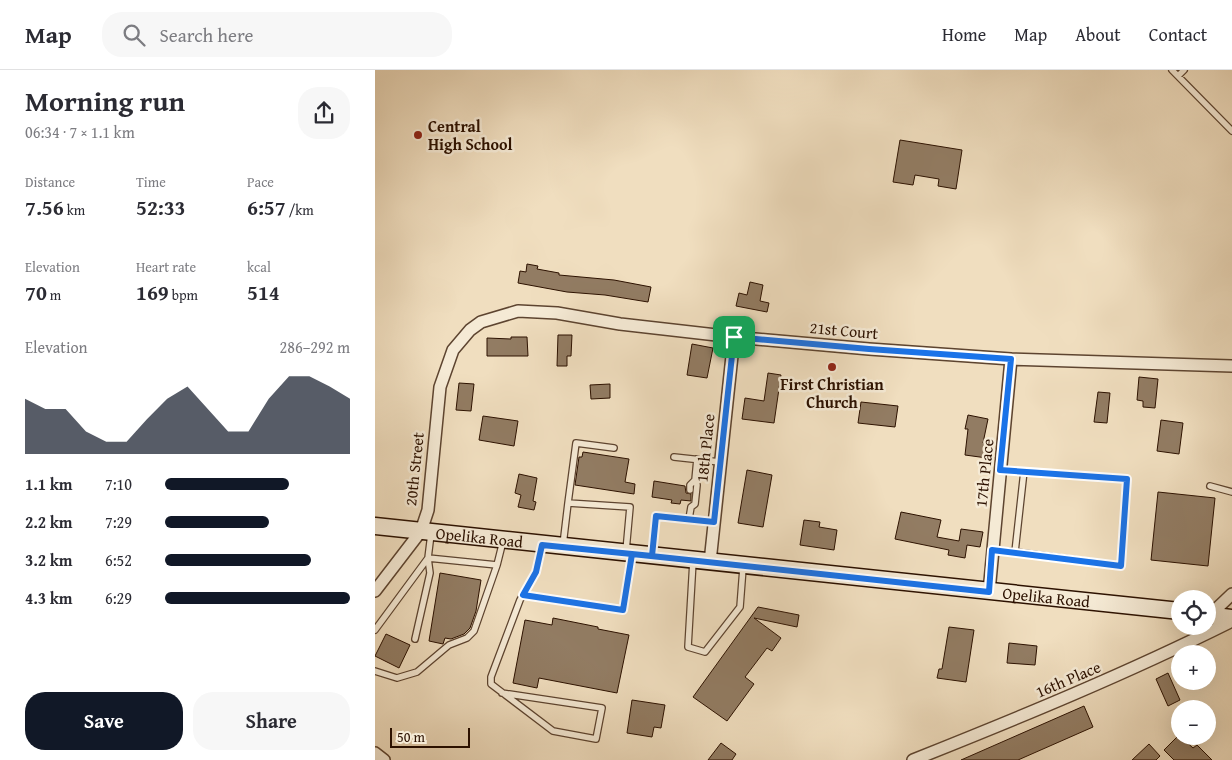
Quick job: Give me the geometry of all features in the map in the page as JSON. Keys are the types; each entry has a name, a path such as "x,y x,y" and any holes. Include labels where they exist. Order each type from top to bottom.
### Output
{"main road":[{"name":"Opelika Road","path":"375,526 1171,610"},
{"path":"1216,617 1232,620"}],"street":[{"name":"21st Court","path":"462,339 481,322 519,311 557,313 620,324 734,337 869,349 1011,359 1232,366"},
{"name":"18th Place","path":"710,562 734,337"},
{"name":"20th Street","path":"375,591 426,532 440,386 453,350 462,339"},
{"name":"17th Place","path":"989,592 1011,359"},
{"path":"1216,609 1232,594"},
{"name":"16th Place","path":"913,760 1096,685 1179,648 1232,620"},
{"path":"375,753 384,760"}],"lane":[{"path":"1172,70 1232,131"},
{"path":"1178,76 1184,70"},
{"path":"563,547 576,443 614,448"},
{"path":"674,457 720,462"},
{"path":"689,519 690,504 695,504 697,459"},
{"path":"992,550 1121,566 1127,479 1000,470"},
{"path":"1015,552 1024,471"},
{"path":"690,490 690,485 695,480"},
{"path":"1210,486 1232,492"},
{"path":"523,595 623,610 629,554 630,507 568,503"},
{"path":"652,556 656,516 714,522"},
{"path":"415,639 430,573 426,532"},
{"path":"375,671 397,678 417,672 449,646 467,638 475,631 503,541"},
{"path":"503,693 602,708 596,738 553,731 491,684 491,677 523,595 536,572 542,545"},
{"path":"428,558 497,565"},
{"path":"375,630 428,558"},
{"path":"693,561 688,647 705,652 740,607 744,566"}],"building":[{"path":"900,140 962,150 956,189 938,186 939,179 915,175 913,185 893,182"},
{"path":"527,264 538,266 537,269 559,273 559,275 614,280 651,287 648,302 605,295 567,292 518,283 520,271 526,272"},
{"path":"750,282 763,285 760,301 769,303 767,312 736,306 739,293 747,295"},
{"path":"558,335 572,335 571,356 567,356 567,366 557,366"},
{"path":"511,337 527,337 528,356 487,356 487,338 511,339"},
{"path":"692,344 713,348 707,378 687,375"},
{"path":"768,373 781,375 774,423 742,419 745,398 764,401"},
{"path":"1139,377 1158,379 1155,408 1143,407 1143,401 1137,400"},
{"path":"459,383 474,384 471,411 456,410"},
{"path":"610,384 610,398 591,399 590,385"},
{"path":"1098,392 1110,393 1107,423 1094,422"},
{"path":"861,402 898,406 895,427 858,423"},
{"path":"968,415 988,419 983,443 989,444 987,458 965,455 968,429 965,429"},
{"path":"483,416 518,421 514,446 479,440"},
{"path":"1161,420 1183,423 1179,454 1157,451"},
{"path":"583,452 629,459 625,482 635,484 634,494 575,485 579,457 582,457"},
{"path":"747,470 772,475 763,527 738,523"},
{"path":"519,474 537,478 533,501 536,502 534,510 518,507 521,495 515,493"},
{"path":"654,481 685,486 686,493 691,494 691,501 681,500 680,504 671,503 672,500 652,497"},
{"path":"1158,492 1215,498 1208,566 1151,560"},
{"path":"901,512 941,520 937,537 959,541 961,529 983,532 980,547 967,545 965,558 948,555 949,550 895,539"},
{"path":"804,520 820,522 819,527 837,530 834,550 800,545"},
{"path":"440,573 481,580 476,611 470,628 464,634 451,639 445,638 443,644 429,641"},
{"path":"758,607 799,615 797,627 754,618 781,638 772,651 767,648 745,677 754,684 727,721 693,697"},
{"path":"553,618 629,635 617,693 539,678 537,688 513,683 525,620 552,625"},
{"path":"949,627 974,630 966,682 937,678 939,669 942,669"},
{"path":"386,634 410,645 399,668 375,656"},
{"path":"1009,643 1037,646 1035,665 1007,663"},
{"path":"1168,673 1171,680 1171,690 1176,690 1180,700 1171,700 1171,704 1168,706 1156,679"},
{"path":"632,700 665,705 661,728 654,727 652,737 627,733"},
{"path":"1084,706 1093,727 1018,760 961,760"},
{"path":"721,743 736,754 732,760 708,760"},
{"path":"1171,743 1171,745 1190,745 1193,748 1197,745 1212,760 1174,760 1164,750"},
{"path":"1149,744 1160,756 1156,760 1132,760"}],"place":[{"name":"Central High School","path":"418,135"},
{"name":"First Christian Church","path":"832,367"}],"route":[{"path":"734,337 1011,359 1000,470 1127,479 1121,566 992,550 989,592 632,554 623,610 523,595 536,572 542,545 625,553 652,556 656,516 714,522 734,337"}]}
